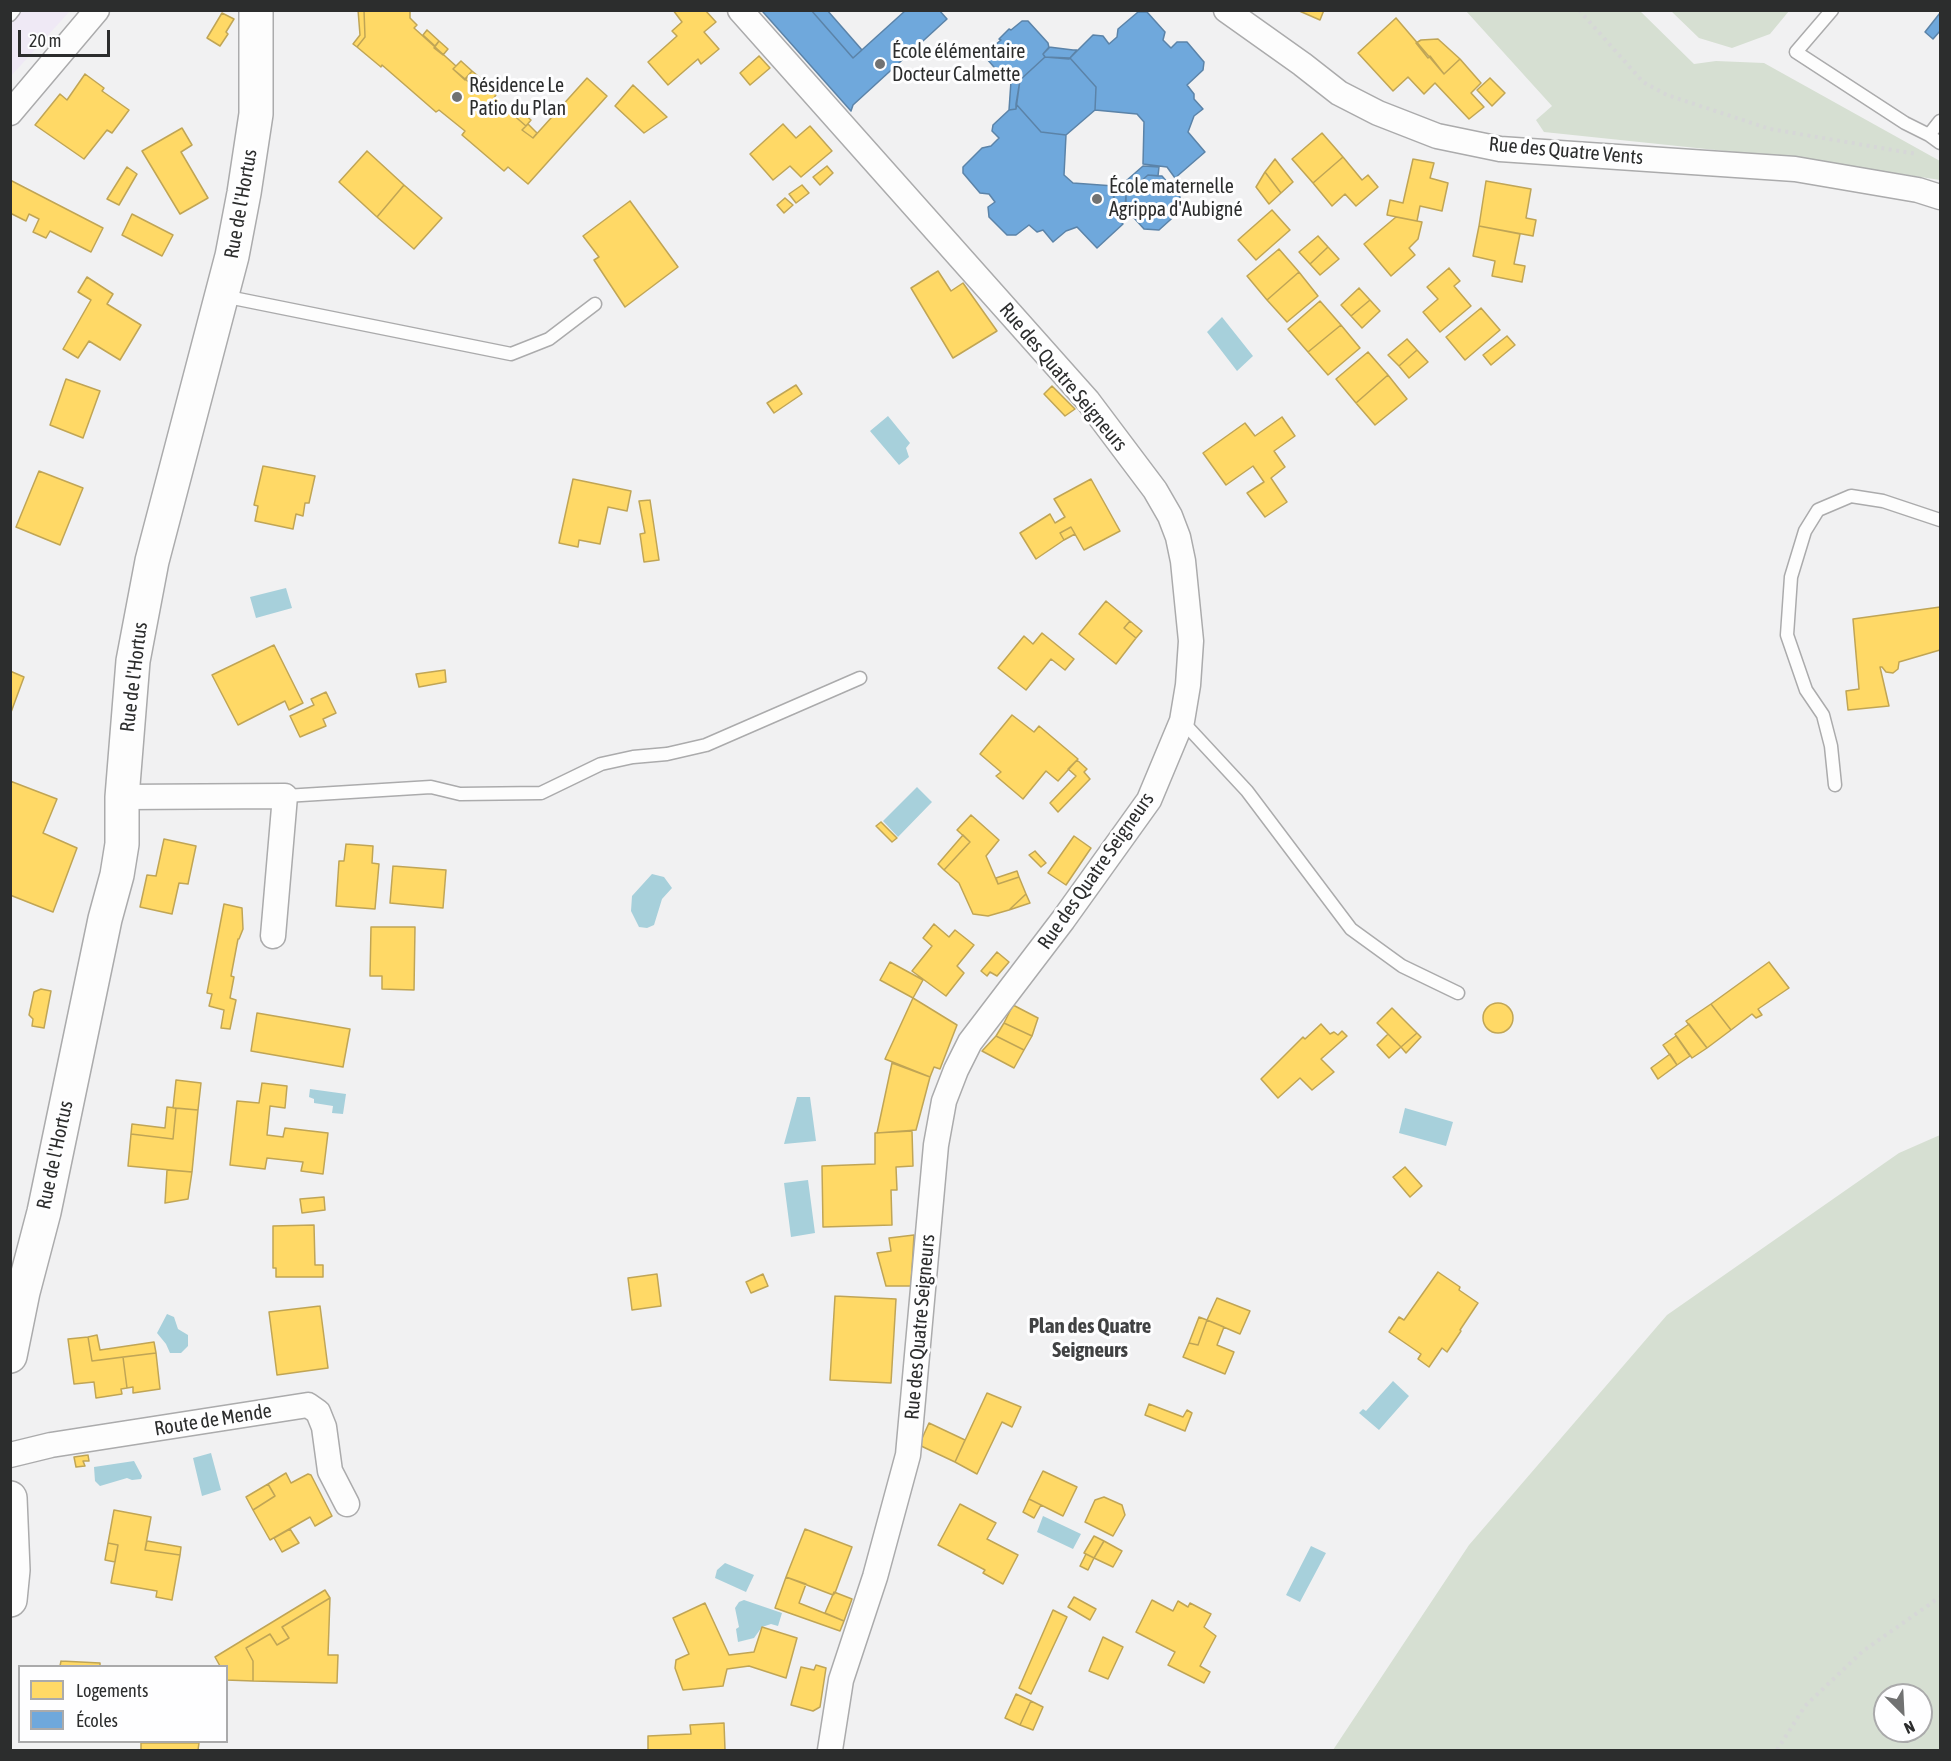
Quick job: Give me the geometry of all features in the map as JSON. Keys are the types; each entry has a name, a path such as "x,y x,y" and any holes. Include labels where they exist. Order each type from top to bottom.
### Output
{"main road":[{"name":"Rue de l'Hortus","path":"11,1348 46,1202 105,919 117,875 122,844 122,797 133,661 152,561 233,251 256,114 256,10"},
{"path":"10,1498 13,1570 10,1600"}],"street":[{"path":"10,113 97,10"},
{"name":"Rue des Quatre Seigneurs","path":"740,10 1088,401 1155,490 1170,516 1178,537 1183,561 1191,641 1188,685 1182,720 1149,800 1063,920 970,1042 944,1101 936,1145 908,1455 874,1577 841,1680 830,1750"},
{"name":"Rue des Quatre Vents","path":"1226,10 1339,93 1378,113 1437,136 1500,148 1795,169 1918,190 1941,197"},
{"path":"122,797 285,796 273,936"},
{"name":"Route de Mende","path":"10,1455 51,1445 308,1405 318,1412 324,1427 330,1471 347,1504"}],"lane":[{"path":"10,15 14,10"},
{"path":"1832,10 1796,52 1905,123 1941,142"},
{"path":"1929,135 1941,121"},
{"path":"222,296 511,354 549,339 595,304"},
{"path":"1835,785 1831,746 1823,715 1806,690 1787,634 1791,577 1805,531 1818,510 1851,496 1882,501 1941,520"},
{"path":"285,796 431,788 460,794 541,793 601,764 706,746 860,678"},
{"path":"1182,720 1247,791 1351,929 1402,966 1458,993"}],"path":[{"path":"1579,10 1643,82 1667,95 1770,129 1916,155 1929,135"},
{"path":"1777,1750 1805,1706 1863,1651 1941,1597"}],"shaded area":[{"path":"11,11 70,11 11,76"},
{"path":"1466,11 1640,11 1694,64 1716,61 1764,63 1940,161 1940,180 1811,160 1544,132 1536,120 1552,106"},
{"path":"1671,11 1789,11 1770,34 1732,48 1699,38"},
{"path":"1940,1135 1940,1750 1333,1750 1469,1545 1667,1315 1899,1153"}],"water":[{"path":"1222,317 1253,356 1237,371 1207,332"},
{"path":"888,416 910,443 906,448 909,457 899,465 870,431"},
{"path":"286,588 292,608 256,618 250,597"},
{"path":"917,787 932,802 898,837 883,821"},
{"path":"652,874 664,877 672,888 662,899 654,925 647,928 639,927 631,911 632,896"},
{"path":"310,1089 346,1094 343,1114 332,1113 333,1106 314,1103 314,1099 309,1097"},
{"path":"797,1097 810,1097 816,1141 784,1144"},
{"path":"1405,1108 1453,1122 1446,1146 1399,1133"},
{"path":"808,1180 815,1233 791,1237 784,1183"},
{"path":"167,1314 174,1317 178,1329 188,1335 188,1346 181,1353 170,1353 157,1333"},
{"path":"1393,1381 1409,1396 1379,1430 1359,1413 1363,1409 1366,1411"},
{"path":"211,1453 221,1490 202,1496 193,1458"},
{"path":"134,1461 142,1476 141,1479 127,1478 100,1486 95,1481 94,1467"},
{"path":"1043,1516 1081,1534 1073,1549 1037,1532"},
{"path":"1311,1546 1326,1553 1300,1602 1286,1595"},
{"path":"725,1563 754,1575 746,1592 715,1578 717,1570"},
{"path":"744,1600 782,1613 778,1626 771,1624 762,1627 754,1638 738,1642 736,1629 739,1627 735,1608 739,1602"}],"building: Logements":[{"path":"358,10 364,10 365,37 357,47 353,44 360,35"},
{"name":"Résidence Le Patio du Plan","path":"364,10 410,10 410,18 417,25 414,28 456,66 453,69 476,88 483,80 497,93 494,98 526,126 522,130 533,138 587,78 607,96 528,184 508,167 504,171 462,135 465,131 439,110 436,112 382,65 381,67 357,47 365,37"},
{"path":"673,10 705,10 716,22 704,32 719,49 701,64 698,59 668,85 648,62 677,36 672,31 682,22"},
{"path":"1297,10 1324,10 1320,20"},
{"path":"222,13 234,19 220,46 207,38"},
{"path":"1396,18 1444,74 1460,59 1481,83 1471,93 1484,107 1469,119 1435,83 1424,94 1408,77 1393,91 1358,53"},
{"path":"427,30 439,41 435,46 423,35"},
{"path":"1438,39 1460,59 1444,74 1416,43 1421,40"},
{"path":"439,41 448,49 443,55 434,48"},
{"path":"759,56 770,68 750,85 740,73"},
{"path":"461,61 472,71 465,80 453,69"},
{"path":"472,71 483,80 476,88 465,79"},
{"path":"85,74 104,88 102,91 129,110 112,133 107,130 84,159 35,125 60,94 67,100"},
{"path":"1490,78 1505,93 1492,106 1477,90"},
{"path":"633,85 667,117 644,133 615,106"},
{"path":"517,108 531,120 526,126 511,113"},
{"path":"528,124 537,133 533,138 522,130"},
{"path":"783,124 796,138 810,126 832,151 801,177 790,166 773,180 750,154"},
{"path":"182,128 192,145 181,152 208,198 180,214 142,151"},
{"path":"1322,133 1343,157 1313,183 1292,159"},
{"path":"367,151 404,185 377,217 339,182"},
{"path":"1343,157 1362,180 1368,175 1378,187 1356,206 1345,194 1332,206 1313,183"},
{"path":"1275,159 1293,182 1281,193 1265,172"},
{"path":"1413,159 1434,163 1430,178 1448,183 1442,211 1420,206 1417,221 1387,215 1390,200 1403,203"},
{"path":"827,166 833,173 820,185 813,177"},
{"path":"127,167 137,174 119,205 107,199"},
{"path":"1265,172 1281,193 1269,204 1256,187"},
{"path":"10,180 103,228 91,252 50,231 46,238 33,232 39,219 29,214 26,221 10,213"},
{"path":"1486,181 1531,189 1526,218 1536,220 1533,236 1479,226"},
{"path":"404,185 442,218 414,249 377,217"},
{"path":"802,185 809,193 796,203 789,194"},
{"path":"785,198 793,205 784,213 777,205"},
{"path":"630,201 678,267 625,307 594,260 599,257 583,236"},
{"path":"1272,210 1290,230 1256,260 1238,240"},
{"path":"132,214 173,235 162,256 122,235"},
{"path":"1396,217 1422,222 1418,239 1409,248 1415,255 1391,276 1364,244"},
{"path":"1479,226 1520,234 1514,264 1525,266 1522,282 1492,276 1495,261 1473,256"},
{"path":"1318,236 1328,247 1310,264 1299,252"},
{"path":"1328,247 1339,259 1320,275 1310,264"},
{"path":"1279,249 1299,272 1267,300 1247,276"},
{"path":"1449,268 1460,281 1454,286 1471,306 1440,332 1423,312 1438,299 1427,287"},
{"path":"938,271 951,291 963,283 997,331 953,358 911,288"},
{"path":"1299,272 1318,296 1287,322 1267,300"},
{"path":"87,277 113,294 107,304 141,325 120,360 89,341 78,358 63,349 91,300 78,292"},
{"path":"1359,288 1370,300 1351,316 1341,305"},
{"path":"1370,300 1380,311 1362,328 1351,316"},
{"path":"1320,301 1341,325 1308,352 1288,329"},
{"path":"1481,308 1500,330 1465,360 1446,337"},
{"path":"1341,325 1360,348 1328,375 1308,352"},
{"path":"1507,336 1515,345 1491,365 1483,355"},
{"path":"1407,339 1417,350 1399,366 1388,355"},
{"path":"1417,350 1428,362 1409,378 1399,366"},
{"path":"1368,352 1388,375 1356,403 1336,379"},
{"path":"1388,375 1407,399 1375,425 1356,403"},
{"path":"66,379 100,391 83,438 50,425"},
{"path":"796,385 802,394 774,413 767,403"},
{"path":"1052,386 1075,409 1065,416 1044,394"},
{"path":"1282,417 1295,436 1274,451 1285,467 1271,478 1287,502 1265,517 1247,493 1264,482 1253,466 1226,485 1203,453 1245,423 1255,436"},
{"path":"263,466 315,476 309,503 305,503 303,516 296,514 293,529 255,521 258,506 254,505"},
{"path":"39,471 83,488 60,545 16,527"},
{"path":"573,479 631,491 627,511 608,507 600,544 579,540 578,547 559,543"},
{"path":"1091,479 1120,531 1084,550 1071,527 1060,533 1064,540 1036,559 1020,533 1050,514 1055,523 1065,517 1054,499"},
{"path":"650,500 659,560 644,562 640,534 645,533 639,501"},
{"path":"1071,527 1075,534 1064,540 1060,533"},
{"path":"1106,601 1130,621 1124,628 1136,638 1116,664 1079,634"},
{"path":"1940,607 1940,650 1899,662 1898,669 1893,673 1886,672 1880,667 1889,706 1848,710 1846,691 1859,689 1853,619"},
{"path":"1130,621 1142,631 1136,638 1124,628"},
{"path":"1042,633 1074,659 1065,670 1051,659 1026,690 998,668 1024,636 1033,644"},
{"path":"274,645 303,703 289,710 285,701 238,725 212,675"},
{"path":"445,670 446,682 419,687 416,674"},
{"path":"10,671 24,677 10,715"},
{"path":"326,692 336,713 323,719 326,726 300,737 290,716 314,705 311,699"},
{"path":"1012,715 1034,732 1039,726 1078,759 1058,781 1046,771 1023,799 996,776 1001,772 980,754"},
{"path":"1077,760 1087,769 1084,772 1090,779 1058,812 1050,803 1076,776 1068,769"},
{"path":"10,781 57,799 43,833 77,848 53,912 10,895"},
{"path":"971,815 999,840 986,856 998,884 1019,877 1026,894 1009,910 988,916 973,914 959,883 944,870 970,842 957,830"},
{"path":"881,822 897,838 892,842 876,826"},
{"path":"963,835 970,842 944,870 938,864"},
{"path":"1074,836 1091,848 1066,885 1048,873"},
{"path":"164,839 196,846 188,884 179,883 172,914 140,907 147,875 156,876"},
{"path":"346,844 373,846 372,863 379,864 375,909 336,906 339,861 344,861"},
{"path":"1035,851 1046,863 1041,867 1029,855"},
{"path":"393,866 446,870 443,908 390,903"},
{"path":"1017,871 1019,877 998,884 996,878"},
{"path":"1026,894 1030,903 1009,910"},
{"path":"224,904 242,908 243,929 238,939 231,976 234,977 230,998 236,1000 230,1029 221,1028 224,1010 209,1006 212,994 207,993"},
{"path":"934,924 949,937 955,930 974,945 957,966 964,973 946,996 912,971 932,946 923,938"},
{"path":"371,927 415,927 414,990 382,989 382,976 370,976"},
{"path":"997,952 1009,962 997,976 990,972 987,976 981,971"},
{"path":"890,962 923,980 913,998 880,980"},
{"path":"1769,962 1789,988 1758,1009 1762,1015 1756,1018 1752,1014 1731,1030 1711,1004"},
{"path":"41,989 51,991 44,1028 32,1026 33,1019 29,1015 34,992"},
{"path":"913,998 957,1025 940,1069 934,1067 930,1077 885,1059"},
{"path":"1498,1003 1509,1007 1513,1018 1509,1029 1498,1033 1487,1029 1483,1018 1487,1007"},
{"path":"1711,1004 1731,1030 1707,1048 1686,1021"},
{"path":"1013,1005 1038,1018 1032,1036 1004,1023"},
{"path":"1392,1008 1417,1033 1401,1047 1377,1023"},
{"path":"257,1013 350,1029 343,1067 251,1051"},
{"path":"1004,1023 1032,1036 1024,1050 996,1036"},
{"path":"1321,1024 1330,1034 1334,1032 1338,1035 1342,1031 1347,1036 1321,1059 1334,1072 1312,1090 1300,1078 1278,1098 1261,1079 1303,1037 1305,1039"},
{"path":"1689,1024 1707,1048 1692,1058 1675,1034"},
{"path":"1417,1033 1421,1037 1406,1053 1401,1047"},
{"path":"1388,1034 1401,1047 1389,1058 1377,1045"},
{"path":"996,1036 1024,1050 1014,1068 982,1051"},
{"path":"1676,1036 1690,1056 1677,1065 1663,1045"},
{"path":"1670,1054 1677,1065 1658,1079 1651,1068"},
{"path":"892,1063 930,1077 916,1130 877,1133"},
{"path":"176,1080 201,1083 198,1110 173,1108"},
{"path":"262,1083 287,1086 285,1108 270,1106 267,1135 283,1137 285,1128 328,1133 323,1174 301,1171 303,1162 267,1158 265,1169 230,1165 237,1101 259,1103"},
{"path":"167,1107 176,1108 173,1139 131,1134 132,1124 165,1128"},
{"path":"176,1108 198,1110 192,1172 128,1166 131,1134 173,1139"},
{"path":"912,1131 913,1166 896,1167 897,1190 891,1190 892,1225 823,1227 822,1166 875,1164 875,1133"},
{"path":"1405,1167 1422,1186 1410,1197 1393,1177"},
{"path":"167,1170 192,1172 188,1199 165,1203"},
{"path":"324,1197 325,1210 302,1213 300,1199"},
{"path":"314,1225 315,1265 323,1265 323,1277 276,1277 276,1268 273,1268 273,1226"},
{"path":"914,1235 911,1286 886,1286 877,1253 891,1251 889,1238"},
{"path":"1438,1272 1478,1303 1447,1352 1442,1348 1429,1367 1418,1359 1421,1354 1389,1332 1399,1317 1404,1320"},
{"path":"657,1274 661,1306 632,1310 628,1278"},
{"path":"763,1274 768,1286 751,1293 746,1282"},
{"path":"835,1296 896,1299 891,1383 830,1380"},
{"path":"1217,1298 1250,1311 1240,1334 1207,1320"},
{"path":"320,1306 328,1368 277,1375 269,1312"},
{"path":"1199,1317 1207,1320 1198,1345 1189,1343"},
{"path":"1207,1320 1224,1327 1217,1345 1234,1352 1225,1374 1183,1357 1189,1343 1198,1345"},
{"path":"97,1335 100,1350 154,1342 156,1353 92,1361 88,1337"},
{"path":"88,1337 92,1361 123,1357 127,1388 121,1389 122,1394 96,1398 94,1382 74,1384 68,1339"},
{"path":"156,1353 160,1389 133,1393 133,1387 127,1388 123,1357"},
{"path":"987,1393 1021,1407 1012,1427 1002,1422 977,1474 955,1462"},
{"path":"1149,1404 1183,1417 1187,1410 1192,1413 1185,1431 1145,1415"},
{"path":"929,1423 965,1440 955,1462 919,1445"},
{"path":"88,1455 89,1461 83,1461 85,1466 76,1467 74,1457"},
{"path":"1043,1471 1077,1487 1063,1516 1029,1499"},
{"path":"286,1473 291,1483 308,1474 311,1475 332,1516 315,1526 310,1517 270,1540 253,1510 275,1496 268,1484"},
{"path":"268,1484 275,1496 253,1510 246,1497"},
{"path":"1104,1497 1122,1505 1125,1515 1113,1536 1085,1522 1095,1500"},
{"path":"1029,1499 1041,1505 1034,1518 1023,1512"},
{"path":"960,1504 996,1523 987,1539 1018,1555 1003,1584 983,1573 985,1570 938,1545"},
{"path":"114,1510 151,1517 145,1550 180,1555 172,1600 156,1597 157,1591 111,1583 118,1545 108,1543"},
{"path":"290,1529 299,1543 282,1552 274,1538"},
{"path":"805,1529 852,1547 833,1595 786,1577"},
{"path":"1094,1536 1104,1541 1094,1558 1084,1553"},
{"path":"147,1541 181,1547 180,1555 145,1550"},
{"path":"1104,1541 1122,1551 1113,1567 1094,1558"},
{"path":"108,1543 118,1545 115,1562 105,1560"},
{"path":"1086,1554 1094,1558 1088,1570 1080,1566"},
{"path":"786,1577 806,1584 799,1603 844,1621 840,1631 775,1608"},
{"path":"325,1590 330,1598 282,1627 289,1638 277,1645 270,1634 246,1648 253,1661 253,1681 228,1680 228,1665 219,1665 215,1657"},
{"path":"834,1592 852,1599 844,1621 825,1613"},
{"path":"1074,1597 1096,1609 1090,1620 1068,1607"},
{"path":"330,1598 328,1655 338,1655 337,1683 253,1681 253,1661 246,1648 270,1634 277,1645 289,1638 282,1627"},
{"path":"1152,1600 1173,1611 1178,1601 1188,1607 1190,1603 1211,1614 1204,1627 1216,1636 1200,1666 1210,1672 1204,1683 1168,1665 1175,1652 1136,1632"},
{"path":"705,1603 729,1655 754,1652 762,1627 797,1638 786,1678 749,1666 727,1669 723,1686 683,1690 675,1668 676,1660 689,1654 673,1618"},
{"path":"1053,1610 1067,1617 1031,1694 1019,1688"},
{"path":"1103,1637 1123,1647 1108,1679 1089,1671"},
{"path":"61,1661 100,1663 100,1665 60,1665"},
{"path":"816,1665 826,1668 820,1707 813,1711 791,1705 801,1667 814,1670"},
{"path":"1016,1694 1031,1701 1020,1725 1005,1718"},
{"path":"1031,1701 1043,1707 1033,1730 1020,1725"},
{"path":"724,1723 725,1750 648,1750 648,1736 691,1734 690,1725"},
{"path":"141,1743 199,1743 198,1750 141,1750"}],"building: Écoles":[{"path":"765,10 811,10 853,58 906,10 939,10 947,19 853,105 851,111 763,12"},
{"path":"811,10 827,10 862,50 853,58"},
{"path":"1138,12 1147,12 1165,32 1163,40 1171,48 1177,42 1187,42 1204,62 1203,70 1187,85 1194,94 1194,99 1203,109 1194,116 1188,132 1205,152 1175,178 1167,167 1143,164 1144,122 1137,114 1095,110 1096,87 1070,58 1093,35 1103,36 1109,44 1117,37 1118,29"},
{"path":"1940,13 1940,31 1933,39 1925,32"},
{"path":"1022,21 1028,21 1048,43 1049,48 1043,54 1045,57 1020,80 1017,76 1011,81 1005,80 987,59 987,52 1001,40 999,39 1009,29 1011,30"},
{"path":"1049,47 1077,50 1069,59 1045,57 1043,54"},
{"path":"1045,57 1070,58 1096,87 1095,110 1066,135 1041,132 1016,104 1020,80"},
{"path":"1017,76 1020,80 1016,109 1009,110 1011,81"},
{"path":"1016,104 1041,132 1066,135 1064,175 1073,183 1114,186 1113,212 1123,224 1097,248 1077,227 1066,231 1053,242 1043,230 1037,232 1029,225 1016,235 1007,235 989,217 988,207 995,202 989,194 980,193 963,173 963,167 982,148 991,146 999,138 992,131 993,125 1009,110 1016,109"},
{"path":"1143,166 1159,167 1158,176 1148,175 1126,194 1126,204 1114,203 1114,186 1118,188"},
{"path":"1148,175 1162,176 1180,197 1180,211 1159,230 1144,229 1125,208 1126,194"}],"place":[{"name":"École élémentaire Docteur Calmette","path":"880,64"},
{"name":"Résidence Le Patio du Plan","path":"457,97"},
{"name":"École maternelle Agrippa d'Aubigné","path":"1097,199"}],"district":[{"name":"Plan des Quatre Seigneurs","path":"1090,1338"}]}
